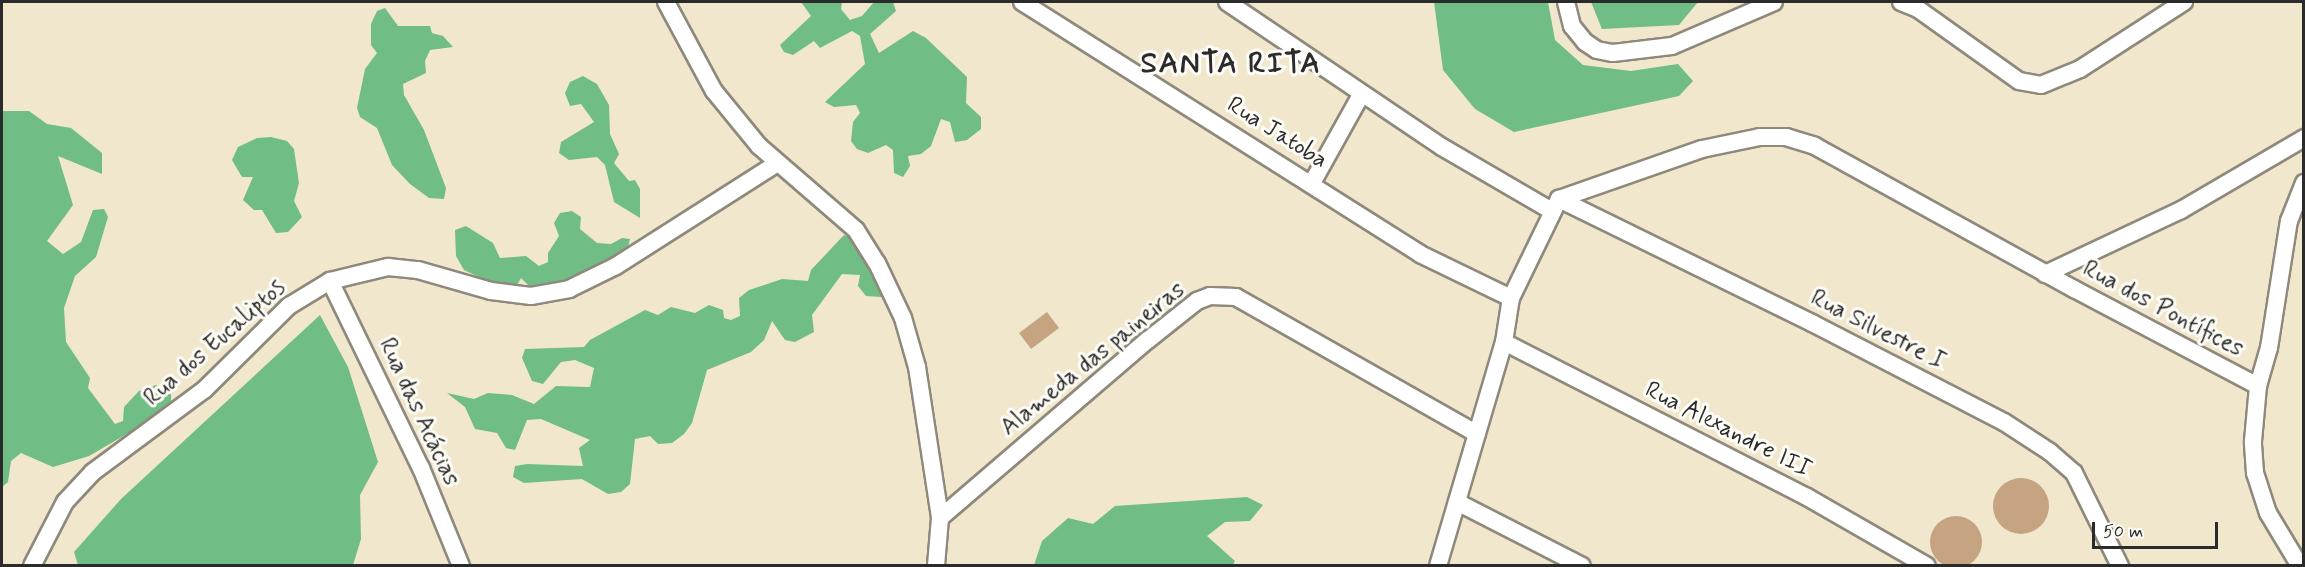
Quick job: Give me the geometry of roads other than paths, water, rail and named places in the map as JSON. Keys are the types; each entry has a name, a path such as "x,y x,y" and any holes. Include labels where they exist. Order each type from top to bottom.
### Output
{"street":[{"path":"666,2 714,91 776,164 822,197 856,230 877,263 899,309 917,367 940,518 936,566"},
{"name":"Rua Jatoba","path":"1022,2 1312,183 1420,254 1511,298"},
{"name":"Rua Silvestre I","path":"1227,2 1361,94 1493,178 1812,322 2004,422 2050,452 2074,472 2120,566"},
{"path":"1566,2 1572,26 1585,42 1597,50 1613,53 1672,46 1774,2"},
{"path":"1901,2 1918,9 2019,81 2041,85 2080,69 2184,2"},
{"path":"1312,183 1361,94"},
{"name":"Rua dos Pontífices","path":"1556,205 1665,159 1760,137 1786,137 1815,146 2045,274 2258,386"},
{"path":"2045,274 2181,210 2304,138"},
{"name":"Rua dos Eucaliptos","path":"32,566 65,502 93,472 204,390 289,306 330,281 388,267 418,270 491,291 531,296 569,289 616,266 776,164"},
{"path":"2300,566 2268,513 2255,473 2258,386 2269,348 2289,221 2304,183"},
{"path":"1438,566 1504,342 1511,298 1556,205"},
{"name":"Rua das Acácias","path":"330,281 421,468 461,566"},
{"name":"Alameda das paineiras","path":"940,518 1148,340 1197,301 1210,296 1236,297 1477,434"},
{"name":"Rua Alexandre III","path":"1504,342 1806,497 1927,566"},
{"path":"1457,502 1582,566"}],"district":[{"name":"SANTA RITA","path":"1231,64"}]}
